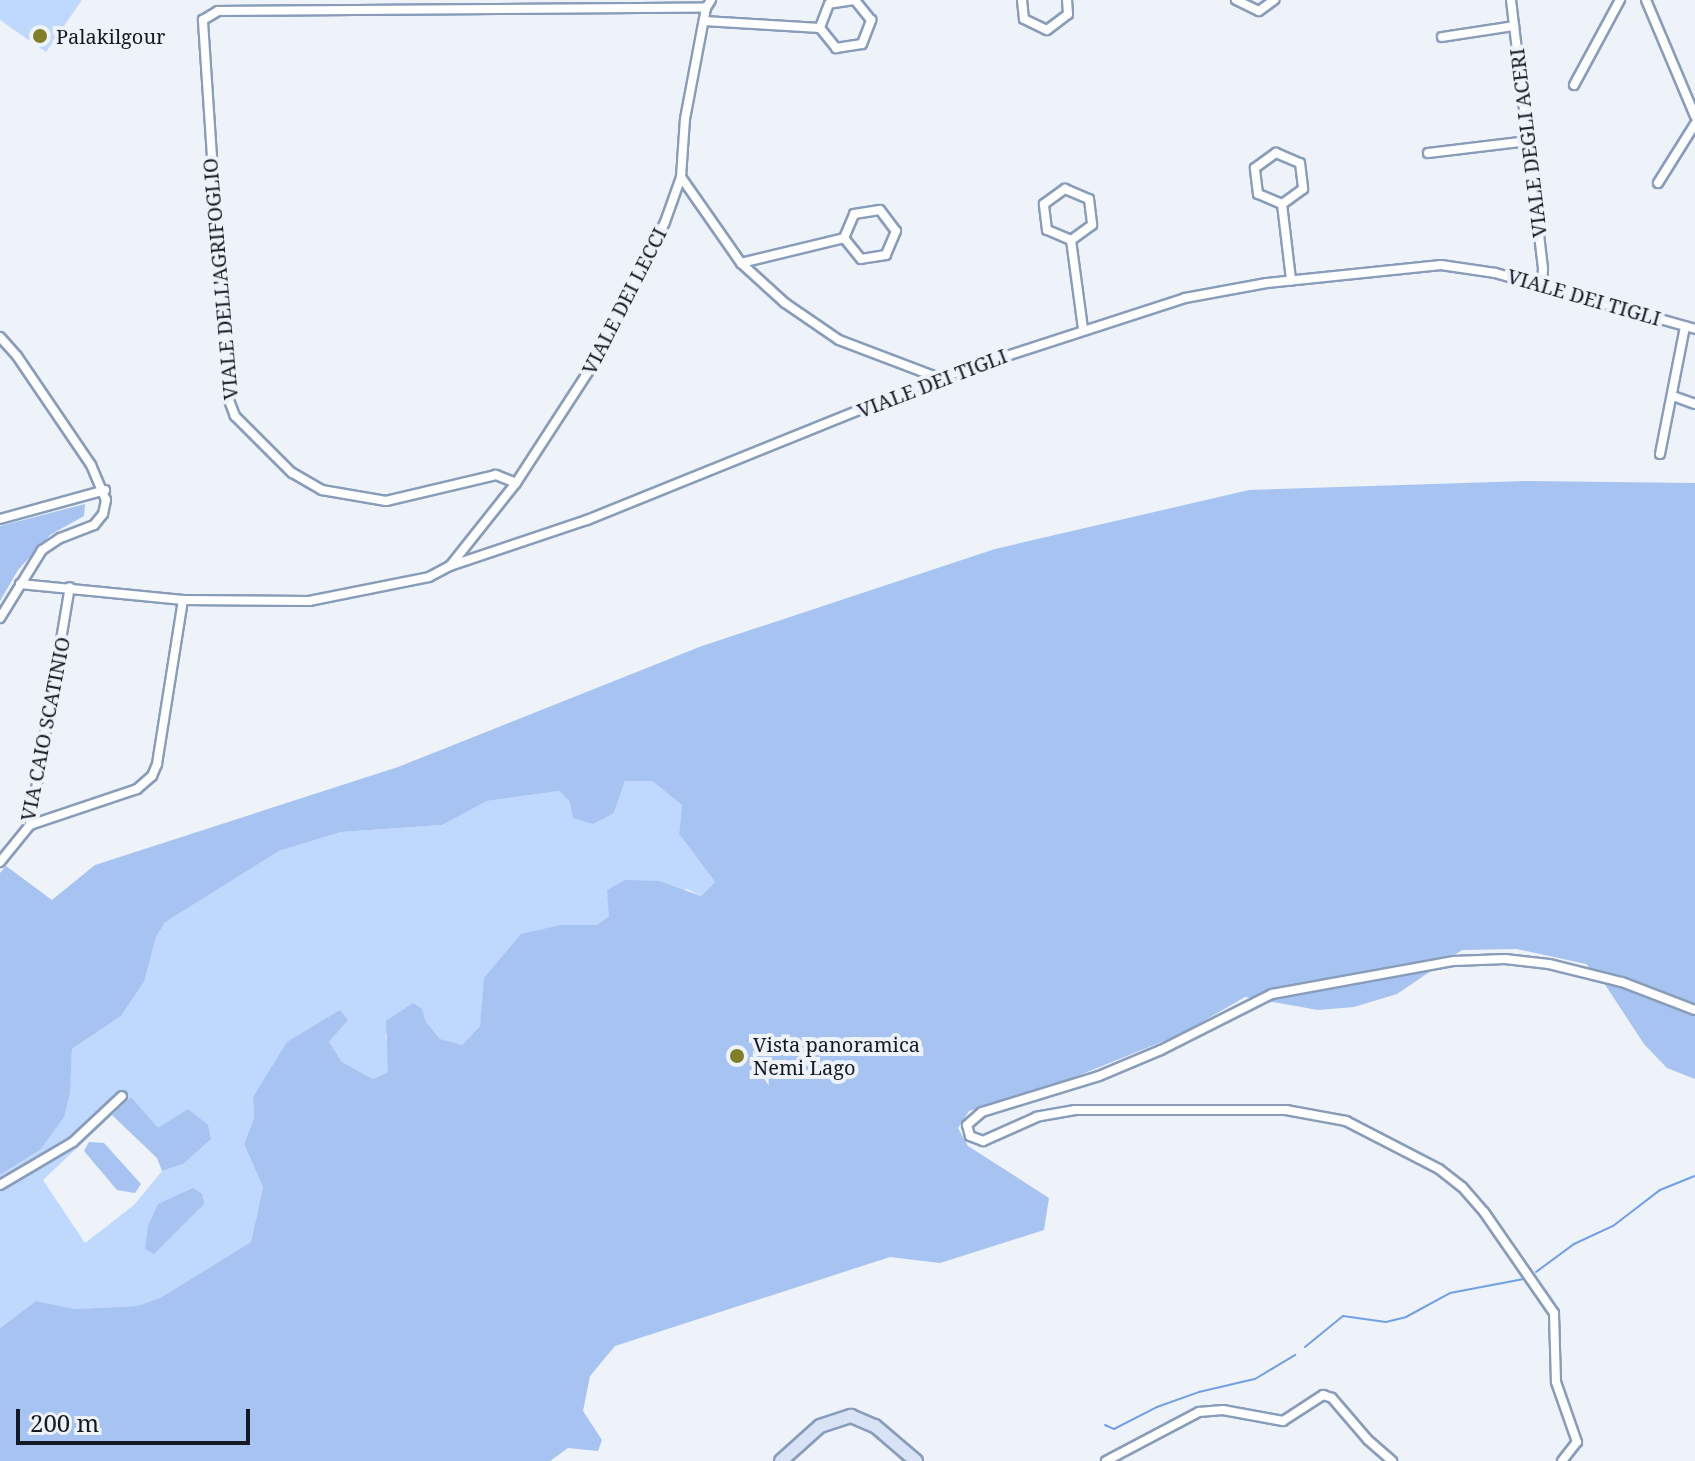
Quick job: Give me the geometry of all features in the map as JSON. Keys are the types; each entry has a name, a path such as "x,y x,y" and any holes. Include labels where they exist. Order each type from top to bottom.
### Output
{"street":[{"path":"704,21 820,28 836,48 862,44 871,20 855,0 829,4 820,28"},
{"path":"1022,0 1024,19 1047,30 1068,14 1067,0"},
{"path":"1236,0 1259,11 1274,0"},
{"name":"VIALE DEGLI ACERI","path":"1511,0 1542,285"},
{"path":"1574,85 1620,0"},
{"path":"1646,0 1695,116"},
{"path":"300,5 709,4"},
{"name":"VIALE DEI LECCI","path":"450,566 516,483 604,344 665,222 681,177 685,119 709,4"},
{"name":"VIALE DELL'AGRIFOGLIO","path":"300,5 218,11 204,18 201,31 228,398 235,416 292,473 322,490 386,501 496,475 516,483"},
{"path":"1442,37 1514,26"},
{"path":"1658,183 1695,124"},
{"path":"1428,153 1528,141"},
{"path":"1276,153 1300,163 1303,189 1282,204 1258,194 1255,168 1276,153"},
{"path":"681,177 741,263 772,292 830,335 860,350 939,378"},
{"path":"1065,189 1089,199 1092,225 1071,240 1047,230 1044,204 1065,189"},
{"path":"1282,204 1291,280"},
{"path":"880,210 896,231 886,255 861,259 844,238 854,214 880,210"},
{"path":"741,263 844,238"},
{"path":"1071,240 1083,329"},
{"name":"VIALE DEI TIGLI","path":"20,584 183,600 309,601 429,577 450,566 587,520 939,378 1185,298 1291,280 1441,265 1495,273 1695,329"},
{"path":"1660,454 1685,326"},
{"path":"0,337 17,356 105,490 105,509 98,522 45,547 0,618"},
{"path":"1673,396 1695,404"},
{"path":"0,519 105,490"},
{"name":"VIA CAIO SCATINIO","path":"0,862 30,825 70,587"},
{"path":"30,825 137,789 152,776 157,764 183,600"},
{"path":"1562,1461 1577,1442 1556,1382 1554,1313 1484,1212 1462,1187 1437,1168 1346,1121 1286,1110 1080,1110 1037,1117 983,1141 970,1136 967,1125 982,1112 1099,1076 1161,1050 1272,994 1454,961 1505,959 1549,964 1622,982 1695,1010"},
{"path":"0,1185 73,1142 122,1096"},
{"path":"1106,1461 1199,1412 1223,1410 1283,1421 1326,1395 1392,1461"},
{"path":"781,1461 820,1426 851,1416 875,1426 916,1461"}],"shaded area":[{"name":"Palakilgour","path":"0,0 82,0 46,52 0,20"},
{"path":"1526,481 1695,483 1695,1079 1667,1068 1644,1044 1604,983 1586,964 1517,949 1462,950 1397,994 1354,1007 1318,1010 1245,997 1181,1034 1043,1090 969,1111 958,1128 968,1146 1049,1198 1044,1230 940,1263 890,1257 615,1346 590,1376 583,1411 602,1440 598,1451 568,1448 550,1461 0,1461 0,1328 36,1301 75,1309 137,1306 160,1298 251,1242 263,1187 244,1144 254,1118 253,1097 287,1042 340,1010 348,1020 329,1042 342,1062 373,1079 388,1072 386,1021 413,1003 422,1009 426,1022 440,1039 462,1045 480,1026 484,978 521,934 561,925 597,925 609,916 607,890 625,880 659,881 701,896 715,882 679,834 682,805 652,781 625,781 614,813 593,824 573,818 570,802 559,791 487,801 442,825 341,832 279,851 165,922 156,937 144,982 121,1016 72,1049 70,1093 64,1117 40,1150 0,1175 0,873 6,866 52,900 95,865 398,767 702,646 995,549 1249,490"},
{"path":"85,504 84,516 50,535 18,570 0,601 0,526"},
{"path":"625,781 652,781 682,805 679,834 715,882 701,896 687,889 609,916 597,925 561,925 485,978 480,1026 461,1046 440,1039 426,1022 422,1009 385,1035 390,1053 388,1072 373,1079 342,1062 329,1042 348,1020 253,1097 254,1118 244,1144 263,1187 251,1242 160,1298 137,1306 75,1309 36,1301 0,1328 0,1175 40,1150 70,1093 72,1049 121,1016 144,982 156,937 165,921 279,851 341,832 442,825 487,801 559,791 570,802 614,813","holes":["130,1098 183,1164 162,1171 134,1205 85,1243 43,1180"]},
{"path":"131,1097 158,1128 188,1109 208,1125 211,1139 183,1164 162,1171 157,1158 112,1115"},
{"path":"89,1142 104,1143 141,1184 135,1193 117,1190 84,1151"},
{"path":"193,1188 202,1194 204,1204 154,1254 145,1249 148,1226 158,1204"}],"waterway":[{"path":"1536,1272 1574,1244 1613,1226 1660,1190 1695,1176"},
{"path":"1305,1347 1343,1316 1386,1322 1406,1317 1450,1293 1524,1279"},
{"path":"1105,1425 1114,1429 1157,1407 1199,1392 1255,1379 1295,1355"}],"place":[{"name":"Palakilgour","path":"40,36"},
{"name":"Vista panoramica Nemi Lago","path":"737,1056"}]}
